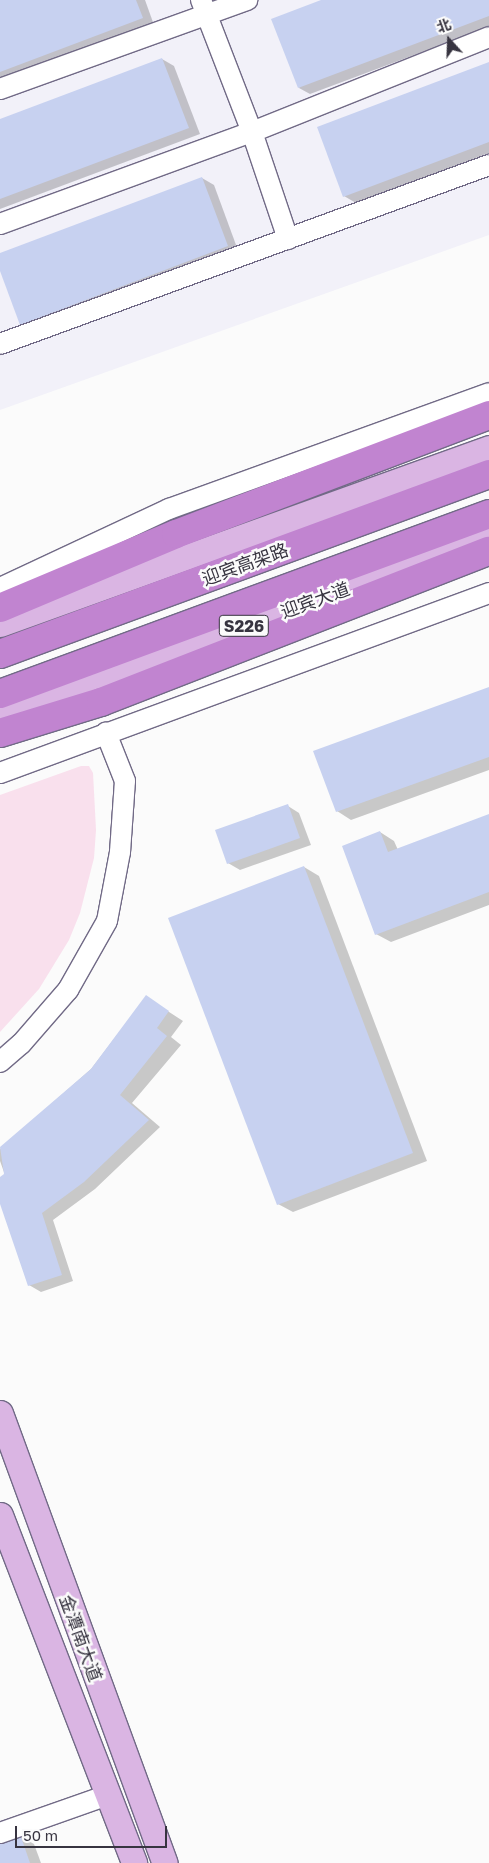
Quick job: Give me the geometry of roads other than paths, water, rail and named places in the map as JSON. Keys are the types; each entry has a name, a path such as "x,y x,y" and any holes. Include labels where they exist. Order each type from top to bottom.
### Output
{"highway":[{"path":"0,608 176,534 489,415"},
{"name":"迎宾高架路","path":"0,654 489,474"},
{"path":"0,694 489,514"},
{"path":"0,734 101,702 489,551"}],"main road":[{"path":"0,624 489,448"},
{"name":"迎宾大道","path":"0,717 489,536"},
{"name":"金潭南大道","path":"0,1413 165,1863"},
{"name":"金潭南大道","path":"0,1515 134,1863"}],"street":[{"path":"0,89 204,7 247,0"},
{"path":"204,7 252,132 288,239"},
{"path":"0,224 252,132 489,37"},
{"path":"0,344 489,165"},
{"path":"0,588 169,509 489,393"},
{"path":"0,773 489,593"},
{"path":"0,1062 21,1044 68,990 107,921 120,852 125,781 106,733"},
{"path":"0,1833 108,1795"}]}
